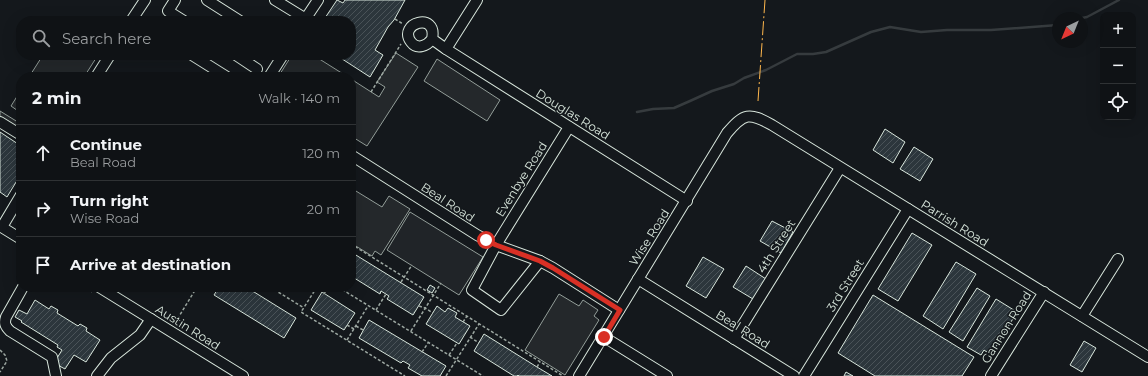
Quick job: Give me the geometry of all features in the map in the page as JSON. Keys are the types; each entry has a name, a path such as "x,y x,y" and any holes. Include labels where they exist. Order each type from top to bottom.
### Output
{"street":[{"path":"136,16 145,0"},
{"path":"175,0 168,11 176,16"},
{"path":"207,0 232,16"},
{"path":"275,0 299,16"},
{"path":"308,16 318,0"},
{"path":"446,49 477,0"},
{"name":"Douglas Road","path":"432,39 687,201"},
{"path":"98,72 103,60"},
{"path":"200,60 220,72"},
{"path":"244,60 257,69"},
{"path":"272,72 280,60"},
{"name":"Parrish Road","path":"747,117 753,116 766,121 1148,357"},
{"name":"Wise Road","path":"579,376 728,133 740,120 747,117"},
{"path":"0,122 16,133"},
{"name":"Evenbye Road","path":"540,261 501,310 472,290 496,245 569,127"},
{"name":"Beal Road","path":"356,157 477,235 496,245 540,261 620,310"},
{"name":"4th Street","path":"734,339 840,168"},
{"path":"16,203 1,226 16,236"},
{"name":"3rd Street","path":"804,376 908,209"},
{"path":"1082,316 1118,259"},
{"name":"Beal Road","path":"638,279 794,376"},
{"path":"20,292 6,317 4,322 6,327 52,358 56,376"},
{"name":"Austin Road","path":"107,292 243,376"},
{"name":"Gannon Road","path":"991,376 1044,292"},
{"path":"97,376 111,358 140,335 151,319"},
{"path":"604,337 667,376"}],"path":[{"path":"395,19 406,26"},
{"path":"371,92 404,40"},
{"path":"356,247 563,376"},
{"path":"401,282 412,265"},
{"path":"411,332 441,283"},
{"path":"170,331 194,292"},
{"path":"278,292 304,308"},
{"path":"313,292 301,312 405,376"},
{"path":"346,292 483,376"},
{"path":"376,310 386,294"},
{"path":"347,340 368,306"},
{"path":"418,306 433,313"},
{"path":"463,322 467,316"},
{"path":"446,376 479,324"},
{"path":"347,325 354,329"},
{"path":"356,326 363,330"},
{"path":"470,337 479,343"},
{"path":"422,352 428,343"},
{"path":"449,355 457,343"},
{"path":"0,350 7,361 0,372"},
{"path":"537,367 540,362"}],"shaded area":[{"path":"396,53 418,67 367,146 356,139 356,82 379,97 385,87 377,82"},
{"path":"437,59 500,100 487,121 424,81"},
{"path":"40,60 95,60 87,72 32,72"},
{"path":"289,60 321,60 340,72 281,72"},
{"path":"16,98 16,110 11,106"},
{"path":"0,111 16,121 16,132 0,122"},
{"path":"356,191 382,207 389,196 410,209 381,255 375,251 372,256 356,246"},
{"path":"410,212 483,257 459,295 387,250"},
{"path":"559,294 579,306 583,300 598,310 594,316 599,320 565,375 525,350"}],"building":[{"path":"337,0 343,3 345,0 405,0 375,50 383,55 370,77 344,60 356,60 356,16 326,16"},
{"path":"885,129 905,142 893,163 873,150"},
{"path":"0,132 16,143 16,182 7,197 0,192"},
{"path":"914,147 933,159 920,181 900,169"},
{"path":"772,221 793,232 781,253 760,241"},
{"path":"912,233 932,245 898,301 878,289"},
{"path":"356,255 424,297 413,315 387,299 389,296 381,291 380,294 356,279"},
{"path":"703,257 724,269 706,298 686,286"},
{"path":"956,262 976,274 943,329 923,316"},
{"path":"746,266 766,279 753,299 733,287"},
{"path":"430,285 435,288 432,293 427,290"},
{"path":"977,288 990,296 963,341 949,332"},
{"path":"216,292 254,292 296,318 284,338 214,295"},
{"path":"322,292 355,313 344,330 311,310"},
{"path":"873,295 974,357 962,376 875,376 838,353"},
{"path":"996,299 1017,312 991,355 984,350 981,355 967,347"},
{"path":"35,300 49,309 51,306 58,310 57,313 78,326 80,324 87,328 86,331 100,340 86,362 74,355 65,369 54,363 62,350 57,347 58,345 15,317 19,310 27,314"},
{"path":"437,306 445,312 448,308 457,313 455,317 470,326 459,344 426,324"},
{"path":"369,320 446,366 440,376 422,376 408,368 410,365 403,361 401,363 359,338"},
{"path":"484,334 552,376 514,376 474,351"},
{"path":"1084,341 1096,348 1082,372 1070,365"},
{"path":"846,372 853,376 844,376"}],"waterway":[{"path":"1088,16 1119,0"},
{"path":"637,112 653,109 674,108 712,91 734,84 744,78 766,70 797,54 826,52 871,32 890,27 921,32 947,30 991,30 1052,25"}],"power":[{"path":"758,101 765,0"}],"route":[{"path":"486,240 540,261 620,310 604,337"}]}
